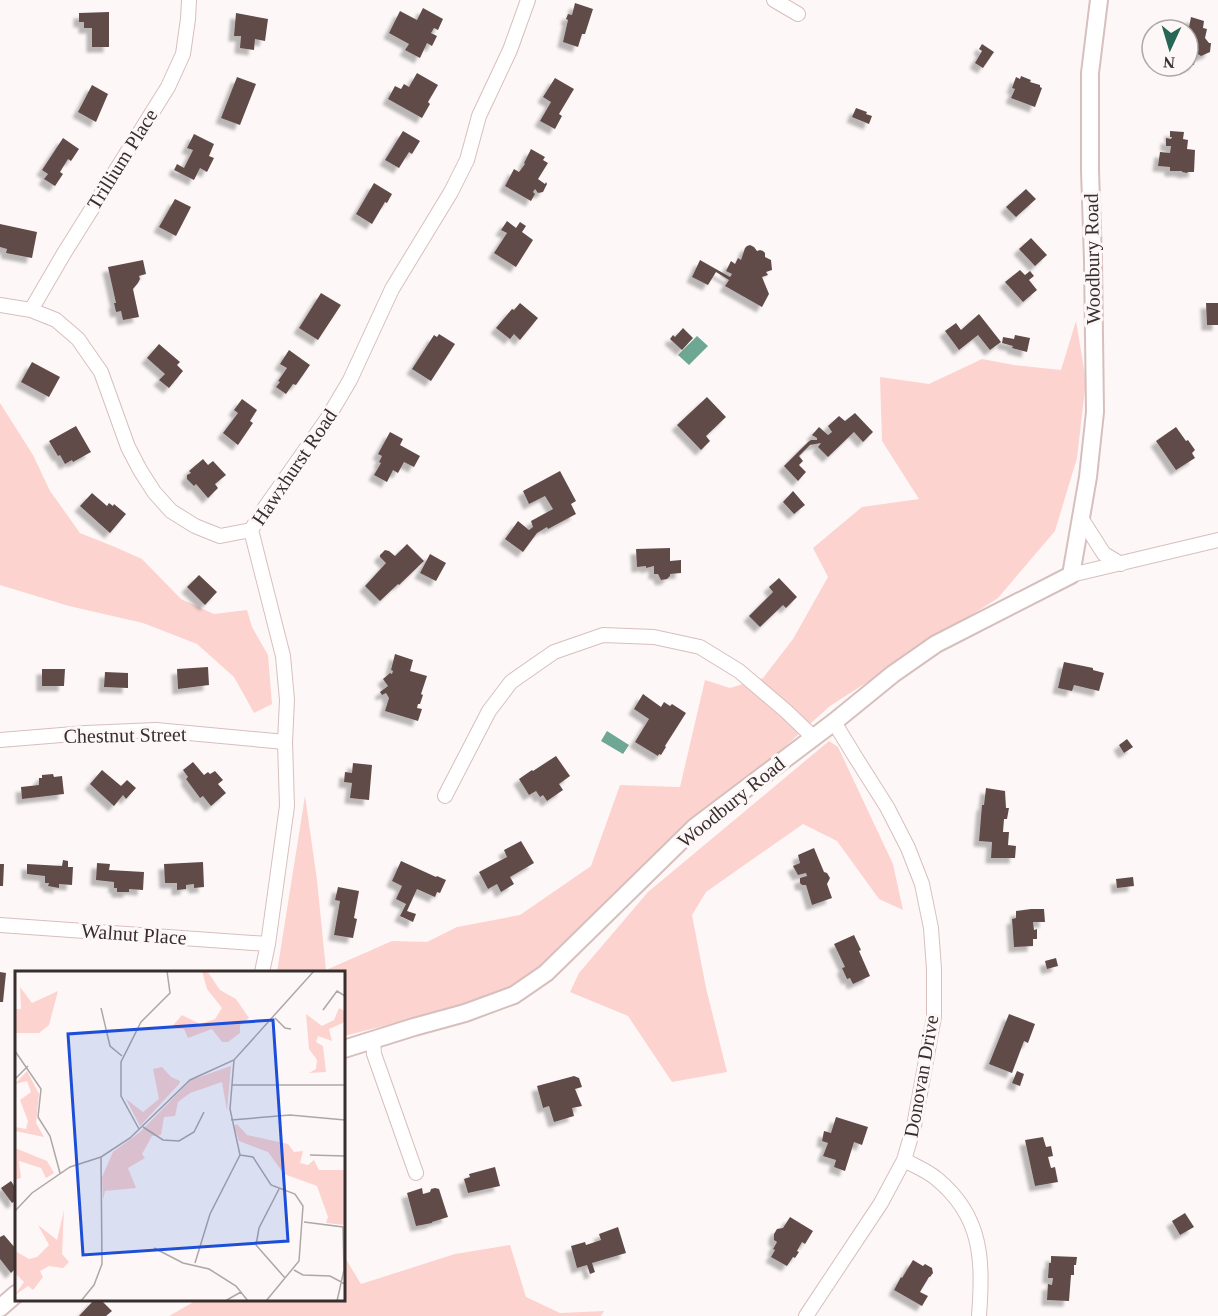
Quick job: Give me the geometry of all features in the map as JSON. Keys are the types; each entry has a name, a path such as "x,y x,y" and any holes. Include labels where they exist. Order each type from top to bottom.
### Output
{"main road":[{"name":"Woodbury Road","path":"345,1049 465,1013 514,995 546,973 695,827 834,722 892,674 936,644 1071,575 1088,477 1095,412 1090,73 1099,0"},
{"path":"0,1308 15,1295"}],"street":[{"name":"Trillium Place","path":"31,310 168,87 183,54 189,0"},
{"name":"Hawxhurst Road","path":"262,971 287,806 285,742 287,700 283,656 251,530 350,380 392,289 451,192 467,160 479,116 510,50 528,0"},
{"path":"774,0 798,14"},
{"path":"0,305 31,310 56,320 78,339 101,372 128,447 140,470 154,492 171,511 195,526 220,536 251,530"},
{"path":"1081,518 1104,554 1121,564"},
{"path":"1071,575 1218,540"},
{"path":"445,796 489,711 511,682 554,652 603,635 654,637 700,647 739,671 813,737"},
{"name":"Donovan Drive","path":"806,1316 880,1203 904,1160 914,1126 934,1017 931,928 922,884 908,848 886,807 834,722"},
{"name":"Chestnut Street","path":"0,740 156,730 285,742"},
{"name":"Walnut Place","path":"0,925 268,944"},
{"path":"373,1040 374,1054 416,1173"},
{"path":"904,1160 936,1177 959,1201 975,1230 981,1266 979,1316"}],"shaded area":[{"path":"1076,321 1086,381 1077,458 1055,531 998,598 830,706 510,994 345,1036 345,971 277,971 305,796 317,880 326,970 392,941 427,942 457,927 520,915 591,866 620,785 680,787 705,680 730,688 763,678 793,639 828,577 813,548 862,507 919,499 882,441 880,377 929,384 982,359 1061,370"},
{"path":"697,336 708,346 689,365 678,355"},
{"path":"0,403 33,455 50,491 80,533 142,559 181,599 214,614 247,610 252,627 268,655 272,704 254,713 234,677 197,644 143,623 69,606 0,585"},
{"path":"607,731 629,745 623,754 601,741"},
{"path":"829,741 838,747 893,864 903,910 879,899 837,841 803,824 706,892 692,915 706,988 727,1072 672,1082 628,1016 570,992 579,973 648,892"},
{"path":"510,1245 526,1297 560,1313 604,1311 601,1316 169,1316 195,1301 345,1301 345,1258 361,1284 455,1254"}],"building":[{"path":"575,3 593,9 578,47 563,42 568,20 566,19 568,14 572,15"},
{"path":"423,8 443,19 438,30 434,28 431,33 437,36 432,46 427,43 420,58 405,50 409,44 389,33 400,11 417,20"},
{"path":"109,12 109,47 92,47 92,28 84,28 84,22 79,22 79,13"},
{"path":"236,13 268,19 265,41 255,39 254,50 240,48 241,36 234,36"},
{"path":"1200,20 1204,21 1203,28 1207,29 1205,38 1211,43 1210,52 1201,56"},
{"path":"982,44 994,52 983,68 975,63 982,51 979,49"},
{"path":"417,73 438,85 422,118 388,99 395,86 401,89 404,84 409,87"},
{"path":"1021,76 1042,88 1035,107 1011,98 1015,89 1012,88 1016,77 1020,79"},
{"path":"237,77 256,84 240,125 221,118"},
{"path":"555,78 574,89 559,114 562,116 555,129 540,121 551,102 543,97"},
{"path":"92,85 108,94 96,122 78,112"},
{"path":"856,108 872,116 869,124 852,117"},
{"path":"403,131 420,141 412,154 409,152 399,168 385,160"},
{"path":"1170,131 1184,132 1183,139 1188,140 1187,149 1195,150 1194,172 1170,171 1170,167 1158,166 1160,152 1170,153 1171,146 1166,146 1166,138 1171,139"},
{"path":"194,134 214,144 209,156 214,158 207,172 200,168 194,180 174,170 177,164 184,168 193,150 187,148"},
{"path":"63,138 79,149 71,161 68,159 60,172 63,174 55,186 44,179 48,174 42,170"},
{"path":"531,149 545,157 543,160 548,163 538,179 547,184 543,192 538,193 535,189 531,201 505,186 514,169 519,172 525,164"},
{"path":"374,183 392,194 372,224 356,214"},
{"path":"1026,189 1036,199 1016,217 1006,207"},
{"path":"175,199 191,207 176,236 159,227"},
{"path":"507,221 516,228 520,222 526,226 522,232 533,240 516,267 494,253 507,233 501,230"},
{"path":"0,224 37,232 32,258 6,253 7,249 0,247"},
{"path":"1031,238 1047,255 1035,266 1019,249"},
{"path":"750,245 757,251 763,251 765,257 771,260 772,270 766,272 768,275 762,277 769,294 762,307 725,286 729,280 716,272 708,285 692,277 700,260 730,277 732,274 726,271 731,261 735,264 738,258 741,260 745,248"},
{"path":"143,260 146,274 139,276 140,279 133,289 139,317 123,320 121,311 116,312 108,267"},
{"path":"1020,270 1025,275 1030,271 1034,276 1029,280 1037,290 1023,302 1005,282"},
{"path":"321,293 341,305 318,340 299,328"},
{"path":"520,303 538,318 520,340 514,334 510,339 496,328"},
{"path":"1206,303 1218,303 1218,325 1207,325"},
{"path":"979,314 1001,342 990,350 978,335 959,350 945,331 956,323 961,330"},
{"path":"683,328 693,338 682,350 670,339"},
{"path":"439,334 455,344 431,381 412,369 434,335 437,337"},
{"path":"1015,335 1030,338 1027,352 1002,343 1003,337 1014,339"},
{"path":"159,344 180,362 177,365 183,371 169,388 159,380 165,374 147,358"},
{"path":"289,350 310,365 296,385 293,384 286,394 276,387 287,368 280,364"},
{"path":"32,362 60,377 49,397 21,382"},
{"path":"707,397 726,417 706,436 710,441 701,450 677,425"},
{"path":"242,399 257,410 250,421 253,423 238,445 223,433 238,413 234,410"},
{"path":"855,413 873,432 863,442 854,432 828,457 818,447 821,443 810,445 799,456 803,461 799,465 806,472 798,481 784,466 808,442 817,440 812,435 819,427 828,435 832,432 828,426 839,416 845,421"},
{"path":"76,426 91,452 65,464 49,441"},
{"path":"1176,427 1195,450 1192,453 1195,458 1176,470 1156,441"},
{"path":"390,432 403,439 400,445 420,456 414,467 404,462 398,473 393,470 387,482 374,475 381,463 379,462 382,456 378,454"},
{"path":"203,459 208,465 213,461 226,475 215,484 218,488 208,498 196,484 194,486 187,479 187,475 191,473 189,471"},
{"path":"560,471 576,501 571,504 576,514 537,533 523,552 505,539 518,521 529,530 533,527 531,521 553,509 545,496 529,504 523,491"},
{"path":"793,491 805,505 794,514 783,502"},
{"path":"92,493 107,506 109,503 113,506 114,504 126,514 110,533 80,506"},
{"path":"407,544 424,561 380,601 365,586 386,563 380,557 385,550 395,556"},
{"path":"670,548 670,561 681,560 681,573 670,574 667,579 661,580 658,574 654,574 654,566 637,567 636,549"},
{"path":"430,554 446,563 436,581 420,573"},
{"path":"199,575 217,592 205,605 187,587"},
{"path":"779,578 797,597 786,608 783,605 760,627 749,616 773,592 769,587"},
{"path":"395,654 413,660 410,671 427,676 421,694 423,695 417,708 422,709 418,721 385,711 389,698 386,693 382,695 380,692 388,686 383,679 390,673 392,674"},
{"path":"1064,662 1093,668 1093,670 1104,673 1099,691 1074,685 1072,691 1058,688"},
{"path":"208,667 209,685 178,689 177,669"},
{"path":"42,669 65,669 64,686 42,686"},
{"path":"105,672 128,673 128,688 104,687"},
{"path":"643,694 661,707 664,702 686,713 661,755 658,756 635,742 649,719 634,709"},
{"path":"1127,739 1133,747 1124,753 1119,745"},
{"path":"556,756 570,776 559,784 563,790 547,801 536,791 529,795 519,779"},
{"path":"193,762 204,775 215,771 223,780 218,784 226,793 211,806 203,796 200,798 186,779 188,777 183,770"},
{"path":"353,763 372,765 369,800 350,798 352,783 344,782 345,772 352,773"},
{"path":"102,770 121,786 127,780 136,788 126,799 123,795 114,806 90,784"},
{"path":"53,774 54,777 62,776 64,794 22,799 21,787 39,785 39,778 42,778 42,775"},
{"path":"986,788 1005,791 1006,808 1009,808 1007,819 1004,819 1003,832 1009,832 1008,845 1016,846 1015,858 991,858 992,842 979,841"},
{"path":"521,841 534,863 510,877 514,884 501,892 497,884 488,889 479,872 507,857 504,850"},
{"path":"814,848 824,872 830,878 827,884 832,898 812,905 806,885 800,883 800,878 807,876 806,873 798,875 793,866 800,863 798,855"},
{"path":"63,860 68,861 68,867 73,867 72,885 59,884 59,888 48,886 49,883 45,883 45,876 27,874 27,864 62,866"},
{"path":"401,861 446,880 440,893 437,892 435,897 417,889 407,911 416,914 413,922 400,916 406,904 396,899 402,886 392,881"},
{"path":"203,862 204,887 194,888 194,884 186,885 186,889 177,890 177,883 165,883 164,864"},
{"path":"97,863 110,864 109,870 144,872 143,890 129,889 129,892 117,892 114,882 96,880"},
{"path":"0,864 4,864 3,886 0,886"},
{"path":"1133,877 1134,886 1117,888 1116,879"},
{"path":"338,887 359,891 353,938 334,935 340,901 335,900"},
{"path":"1044,909 1045,922 1033,922 1034,930 1037,929 1037,939 1033,939 1033,946 1014,947 1012,919 1016,918 1016,911"},
{"path":"854,935 870,976 853,984 850,978 847,979 842,968 845,967 834,944"},
{"path":"1056,958 1058,966 1047,969 1045,961"},
{"path":"0,972 6,973 3,1002 0,1002"},
{"path":"1009,1014 1035,1024 1028,1043 1024,1041 1012,1073 989,1064"},
{"path":"1017,1071 1024,1074 1020,1086 1012,1083"},
{"path":"574,1076 579,1078 582,1087 575,1089 582,1106 572,1108 574,1116 554,1122 549,1106 543,1108 537,1086"},
{"path":"836,1117 868,1127 862,1145 854,1142 845,1171 834,1167 836,1160 823,1156 828,1143 822,1141 824,1131 831,1133"},
{"path":"1043,1137 1046,1147 1051,1146 1053,1156 1048,1157 1051,1168 1055,1167 1058,1182 1035,1186 1025,1140"},
{"path":"495,1167 500,1186 468,1193 464,1179 470,1177 469,1174"},
{"path":"11,1181 15,1187 15,1201 12,1203 1,1188"},
{"path":"422,1188 423,1194 430,1192 431,1189 439,1189 448,1217 416,1226 407,1193"},
{"path":"1185,1213 1194,1227 1180,1235 1172,1221"},
{"path":"790,1217 813,1231 805,1244 802,1242 797,1251 799,1252 787,1266 771,1257 777,1242 774,1240 774,1234 777,1229 783,1228"},
{"path":"618,1227 626,1253 592,1263 595,1272 590,1274 587,1265 577,1268 571,1246 585,1242 586,1245 601,1240 599,1234"},
{"path":"4,1235 15,1248 15,1269 11,1273 0,1259 0,1237"},
{"path":"1051,1256 1077,1257 1074,1275 1071,1275 1069,1301 1047,1300 1048,1284 1052,1285 1053,1278 1048,1278"},
{"path":"913,1260 932,1268 933,1273 920,1292 928,1296 922,1306 894,1290"},
{"path":"93,1301 102,1301 112,1311 106,1316 79,1316"}]}
